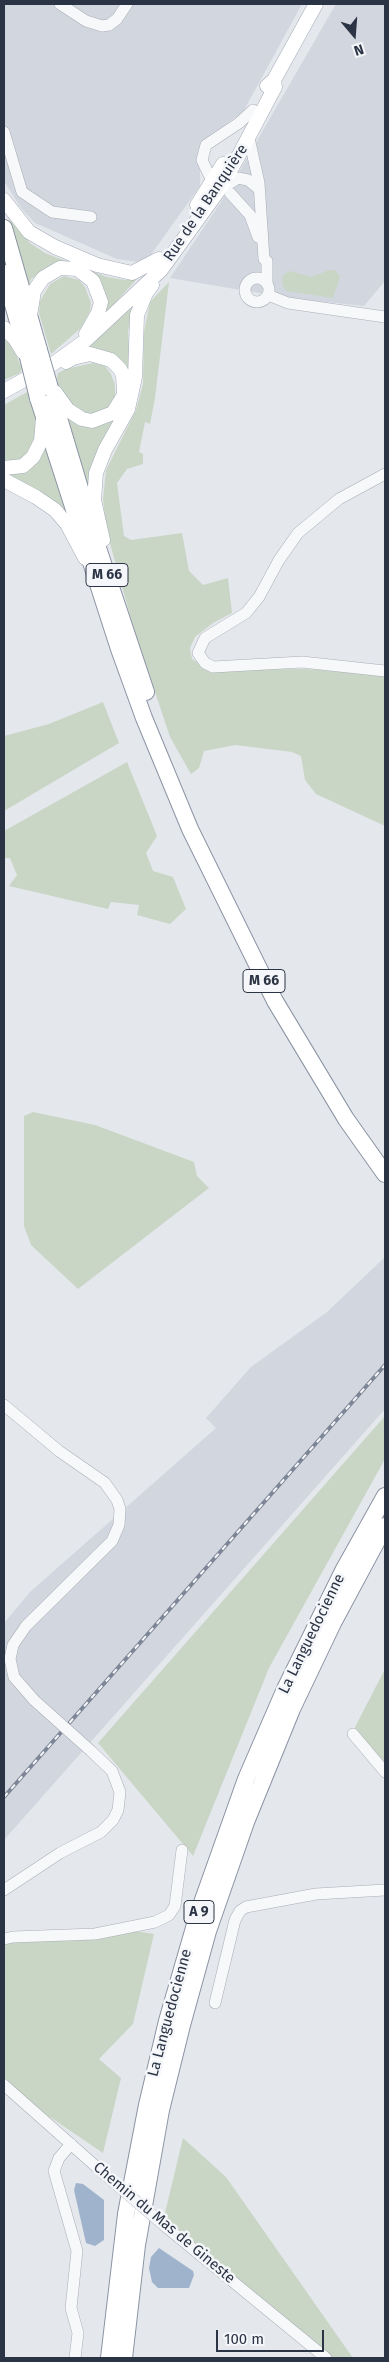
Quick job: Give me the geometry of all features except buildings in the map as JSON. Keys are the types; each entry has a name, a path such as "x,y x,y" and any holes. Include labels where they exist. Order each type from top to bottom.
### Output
{"highway":[{"name":"M 66","path":"4,228 30,316 34,354"},
{"name":"M 66","path":"4,273 34,354 44,393 154,714 200,826 249,929 325,1067 385,1157"},
{"name":"M 66","path":"44,393 43,414 93,573 144,718 190,829 245,945 275,1001 346,1119 385,1174"},
{"name":"La Languedocienne","path":"109,2358 124,2234 145,2115 167,2022 198,1914 246,1779 285,1689 331,1594 385,1496"},
{"name":"La Languedocienne","path":"124,2358 137,2245 160,2118 182,2025 208,1931 246,1822 292,1709 337,1615 385,1526"}],"main road":[{"name":"Rue de la Banquière","path":"160,265 216,176 268,84 274,80 316,4"},
{"name":"Rue de la Banquière","path":"53,364 85,341 139,290 224,191 275,87 274,80"},
{"path":"4,200 30,232 55,247 97,265 132,273 160,265"},
{"name":"M 66","path":"110,585 94,500 96,474 105,450 128,408 134,384 137,314 160,265"},
{"name":"M 66","path":"30,316 34,291 43,278 60,268 77,269 93,281 101,302 96,318 86,332 85,341"},
{"name":"M 66","path":"4,328 34,354"},
{"name":"M 66","path":"44,393 82,419 92,421 113,413 124,395 125,383 120,369 106,358 99,355 81,355 64,363 53,364"},
{"path":"4,398 24,382 53,364"},
{"path":"4,385 15,381 24,382"},
{"path":"4,391 24,382"},
{"name":"M 66","path":"4,468 23,466 33,458 41,441 43,414"},
{"name":"M 66","path":"4,480 46,503 61,516 93,573"}],"street":[{"path":"60,4 86,21 102,26 110,24 117,19 127,4"},
{"path":"209,175 202,160 204,148 254,110"},
{"path":"4,132 22,192 52,212 91,217"},
{"path":"249,138 253,178 259,189 264,254 254,278 245,287 248,298 259,302 267,289 267,261 264,254 259,244 250,215 224,191 233,180 253,178"},
{"path":"254,278 261,279 267,289 288,303 385,316"},
{"path":"385,474 339,499 298,533 279,560 259,597 242,616 205,638 198,653 205,664 213,667 302,662 385,671"},
{"path":"4,1405 59,1451 105,1483 117,1500 120,1518 117,1533 112,1541 26,1626 7,1660 14,1677 34,1700 112,1771 120,1792 118,1810 113,1820 101,1832 60,1853 4,1890"},
{"path":"353,1734 385,1772"},
{"path":"4,1939 13,1937 95,1934 155,1922 169,1915 175,1906 182,1850"},
{"path":"215,2003 235,1920 240,1911 246,1907 316,1894 385,1890"},
{"name":"Chemin du Mas de Gineste","path":"4,2085 165,2226 326,2358"},
{"path":"71,2144 60,2158 54,2171 77,2251 71,2308 78,2334 76,2358"}],"shaded area":[{"path":"4,4 302,4 243,112 208,137 200,147 200,186 145,263 117,259 35,223 21,208 4,181"},
{"path":"336,4 385,4 385,281 364,306 288,298 170,278 225,196"},
{"path":"385,1257 385,1409 4,1840 4,1623 30,1592 216,1428 206,1418 251,1367 327,1312"}],"green space":[{"path":"8,218 30,243 45,253 107,277 125,280 137,279 103,316 106,298 105,291 94,276 46,269 31,279 29,285"},
{"path":"329,270 336,271 340,277 333,298 286,291 282,284 283,276 289,271 312,277"},
{"path":"64,276 79,280 85,287 91,303 90,311 81,328 51,354 39,313 40,301 50,284"},
{"path":"169,282 155,398 150,424 145,422 139,452 143,454 143,464 127,469 117,483 124,536 131,540 182,533 189,571 203,585 228,578 232,613 213,623 195,637 190,648 192,659 209,670 303,669 385,674 385,826 316,794 305,780 301,756 292,752 235,745 204,751 199,768 191,774 170,737 133,626 106,529 103,499 106,470 136,410 143,384 144,332 150,302"},
{"path":"134,306 128,331 130,379 116,356 107,351 81,350"},
{"path":"4,337 11,343 22,369 20,373 4,380"},
{"path":"93,363 105,366 111,374 115,385 115,396 106,412 84,414 71,403 58,386 57,378 58,373 66,369"},
{"path":"29,391 36,412 37,436 28,456 20,461 4,463 4,405"},
{"path":"63,414 83,427 107,423 119,414 93,465 88,482 89,499"},
{"path":"46,448 66,514 4,473 38,461"},
{"path":"103,702 119,743 4,811 4,736 49,724"},
{"path":"127,762 157,836 146,853 153,871 173,877 186,909 170,924 137,915 139,905 111,902 108,909 9,886 17,875 10,858 4,858 4,831"},
{"path":"33,1112 95,1125 194,1162 197,1176 209,1188 78,1289 31,1245 24,1226 24,1116"},
{"path":"385,1416 385,1459 269,1668 193,1856 98,1743"},
{"path":"385,1669 385,1767 353,1731"},
{"path":"128,1930 154,1934 133,2024 99,2059 121,2078 103,2153 50,2117 46,2119 4,2083 4,1944 30,1939"},
{"path":"183,2138 226,2177 353,2358 330,2358 164,2217"}],"water":[{"path":"76,2183 83,2184 104,2200 104,2240 95,2246 86,2243 74,2190"},
{"path":"159,2248 193,2271 194,2275 189,2288 158,2288 152,2282 149,2268 151,2257"}],"railway":[{"path":"4,1797 385,1365"}]}
